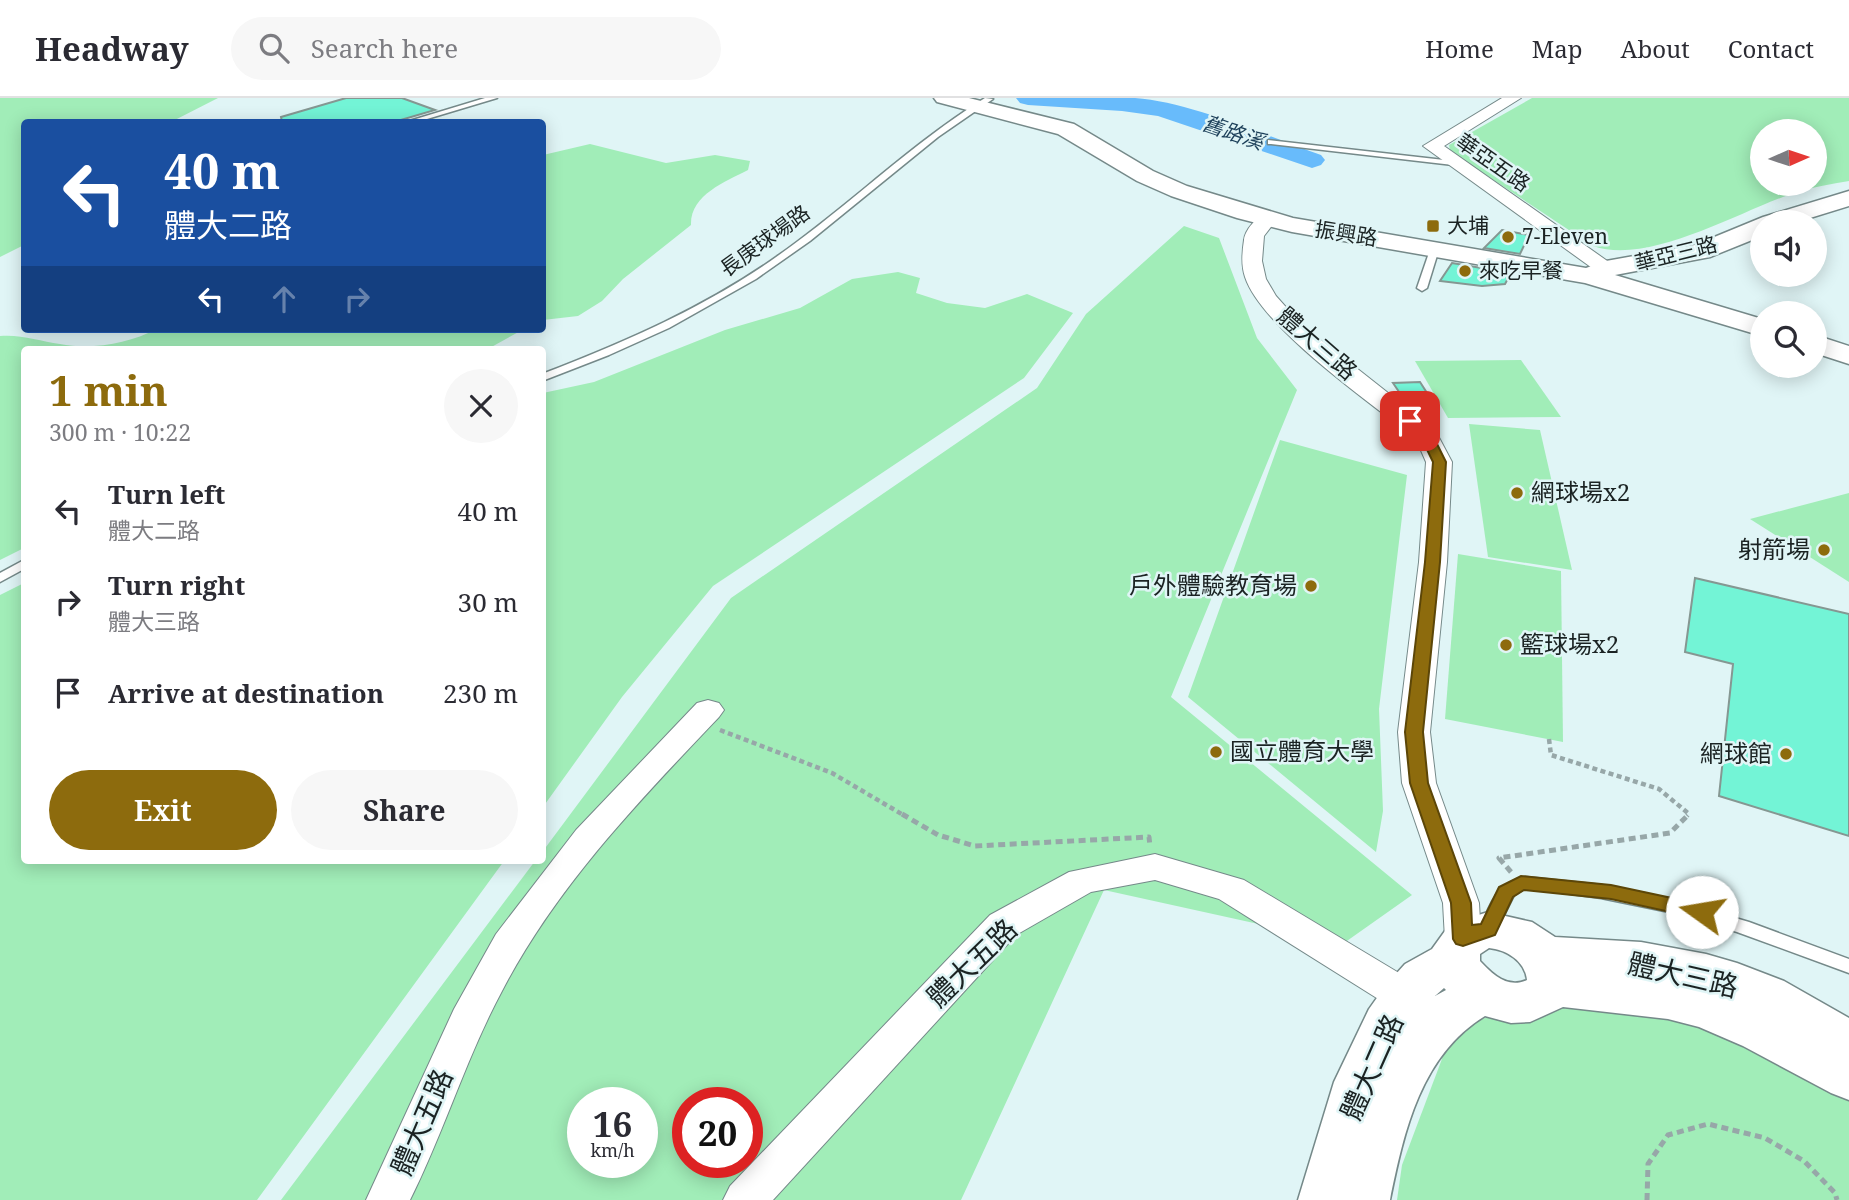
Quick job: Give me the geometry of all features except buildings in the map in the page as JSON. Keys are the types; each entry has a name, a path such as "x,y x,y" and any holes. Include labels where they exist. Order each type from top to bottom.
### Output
{"street":[{"name":"振興路","path":"944,98 983,101 1066,129 1145,176 1202,199 1270,216 1434,248 1597,273 1750,324"},
{"name":"華亞五路","path":"1513,98 1432,146 1597,273"},
{"path":"1810,210 1849,198"},
{"name":"振興路","path":"1270,216 1597,273 1750,314"},
{"name":"體大三路","path":"1270,216 1254,236 1252,261 1256,279 1267,299 1294,330 1426,435 1440,462 1433,562 1414,732 1419,783 1461,903 1471,955"},
{"name":"華亞三路","path":"1597,273 1701,252 1750,232"},
{"path":"1827,337 1849,344"},
{"path":"1827,348 1849,355"},
{"name":"體大五路","path":"388,1200 451,1055 488,981 546,890 591,836 702,716"},
{"name":"體大五路","path":"746,1200 1003,925 1082,881 1155,867 1231,889 1405,996"},
{"path":"1520,937 1547,972 1540,998 1528,1003 1504,1002 1471,955 1520,937"},
{"name":"體大二路","path":"1326,1200 1346,1117 1383,1033 1405,996 1424,976 1471,955"},
{"name":"體大二路","path":"1362,1200 1372,1150 1408,1062 1437,1023 1471,955"},
{"name":"體大三路","path":"1547,972 1652,962 1723,979 1793,1008 1849,1045"},
{"name":"體大三路","path":"1547,972 1720,1014 1782,1041 1849,1078"}],"lane":[{"path":"420,119 493,98"},
{"name":"長庚球場路","path":"546,376 671,325 725,295 782,257 983,101"},
{"path":"1271,142 1453,163"},
{"path":"1422,288 1434,248"},
{"path":"0,578 21,566"},
{"path":"1521,883 1611,892 1702,912 1849,966"},
{"name":"體大二路","path":"1471,955 1506,892 1521,883"}],"path":[{"path":"702,716 832,773 938,835 975,846 1149,837 1155,867"},
{"path":"1521,883 1499,858 1670,833 1689,814 1659,789 1551,755 1549,739"},
{"path":"1647,1200 1648,1164 1668,1135 1708,1124 1765,1138 1804,1161 1835,1193 1837,1200"}],"green space":[{"path":"0,98 218,98 177,119 21,119 21,246 0,257"},
{"path":"1532,98 1849,98 1849,181 1827,185 1827,119 1750,119 1750,196 1786,196 1695,233 1641,249 1616,250 1593,246 1450,151 1449,145"},
{"path":"590,144 666,163 715,155 750,161 748,170 710,191 696,205 691,225 623,279 602,301 578,316 546,320 546,154"},
{"path":"1184,226 1219,238 1257,338 1297,390 1171,697 1412,895 1344,943 1104,890 961,1200 281,1200 533,864 546,864 546,847 731,598 1037,388 1086,314"},
{"path":"898,272 920,278 916,293 947,303 985,308 1027,294 1073,313 1024,378 713,586 622,697 546,803 546,392 594,382 725,330 800,308 852,279"},
{"path":"517,333 493,346 96,346 122,342 145,334"},
{"path":"0,336 72,346 21,346 21,550 0,560"},
{"name":"網球場x2","path":"1521,360 1561,417 1448,418 1415,361"},
{"name":"網球場x2","path":"1469,424 1540,430 1572,570 1488,557"},
{"name":"戶外體驗教育場","path":"1280,440 1407,475 1379,709 1383,811 1376,852 1188,697"},
{"name":"射箭場","path":"1849,493 1849,582 1750,519"},
{"name":"籃球場x2","path":"1458,554 1561,571 1563,742 1445,719"},
{"path":"21,584 21,864 502,864 257,1200 0,1200 0,595"},
{"path":"1547,1000 1695,1015 1849,1098 1849,1200 1397,1200 1402,1165 1454,1027"}],"waterway":[{"name":"舊路溪","path":"1028,98 1122,103 1158,109 1312,160"}],"place":[{"name":"大埔","path":"1433,226"},
{"name":"7-Eleven","path":"1508,237"},
{"name":"來吃早餐","path":"1465,271"},
{"name":"網球場x2","path":"1517,493"},
{"name":"射箭場","path":"1824,550"},
{"name":"戶外體驗教育場","path":"1311,586"},
{"name":"籃球場x2","path":"1506,645"},
{"name":"國立體育大學","path":"1216,752"},
{"name":"網球館","path":"1786,754"}],"route":[{"path":"1410,421 1426,435 1440,462 1433,562 1414,732 1419,783 1461,903 1463,939 1474,932 1488,930 1506,892 1521,883 1611,892 1702,912"}]}
